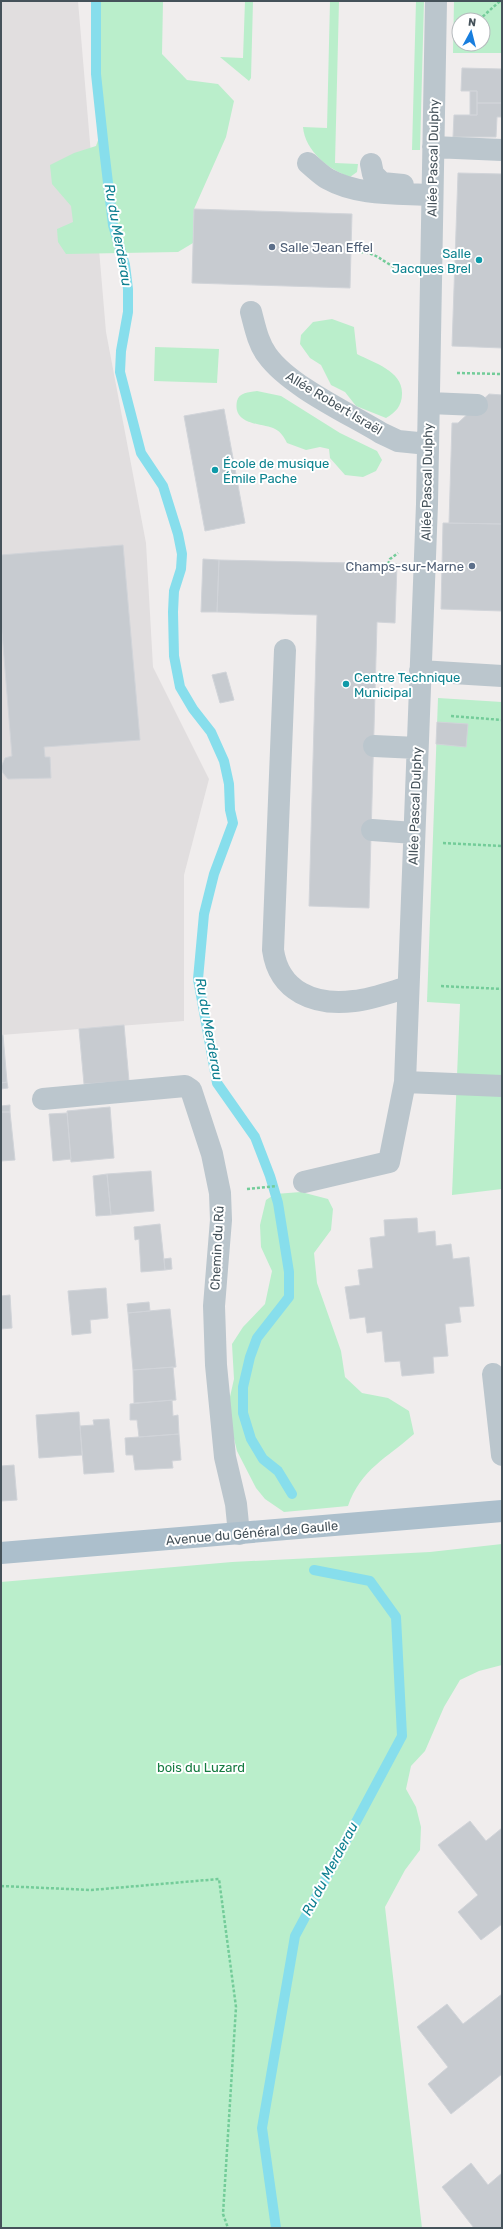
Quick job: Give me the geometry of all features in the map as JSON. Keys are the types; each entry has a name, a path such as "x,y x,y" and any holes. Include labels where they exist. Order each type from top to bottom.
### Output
{"main road":[{"name":"Avenue du Général de Gaulle","path":"1,1553 502,1511"}],"street":[{"name":"Allée Pascal Dulphy","path":"304,1182 389,1162 405,1082 428,444 436,1"},
{"path":"433,147 502,150"},
{"path":"308,163 326,178 343,186 365,191 432,190"},
{"path":"371,164 373,174 382,183 432,190"},
{"name":"Allée Robert Israël","path":"251,312 258,337 266,355 280,370 381,433 398,441 428,444"},
{"path":"429,403 477,405"},
{"path":"285,650 273,950 275,963 284,980 292,988 302,995 326,1001 354,1001 408,987"},
{"path":"420,671 502,676"},
{"path":"374,746 417,748"},
{"path":"372,830 414,837"},
{"path":"405,1082 502,1086"},
{"name":"Chemin du Rû","path":"44,1099 185,1086 191,1090 212,1154 220,1193 221,1220 214,1306 216,1365 225,1458 236,1504 239,1534"},
{"path":"493,1374 502,1455"}],"path":[{"path":"488,12 500,1"},
{"path":"350,252 365,251 371,253 390,265 406,272 431,273"},
{"path":"458,373 502,374"},
{"path":"388,564 395,554 403,551"},
{"path":"451,716 502,720"},
{"path":"414,837 502,846"},
{"path":"441,986 502,989"},
{"path":"1,1886 91,1890 219,1879 236,2008 223,2214 228,2228"}],"shaded area":[{"path":"1,1 78,1 106,332 146,543 153,667 209,779 184,875 184,1021 1,1035"}],"green space":[{"path":"96,1 163,1 162,54 187,80 218,84 234,101 226,137 194,209 193,243 178,252 66,254 58,242 57,229 73,222 71,206 52,184 50,165 74,153 96,146 102,129 96,74"},
{"path":"245,1 253,1 251,78 249,81 220,57 243,58"},
{"path":"330,1 339,1 335,163 358,164 357,172 350,177 334,170 313,152 308,144 303,127 327,128"},
{"path":"416,1 424,1 420,150 412,150"},
{"path":"454,1 502,1 502,53 453,53 491,52 491,12 454,12"},
{"path":"332,319 354,327 357,354 386,369 398,379 401,386 401,402 395,411 386,418 356,406 345,392 331,385 321,365 310,358 300,344 301,335 313,322"},
{"path":"155,347 219,349 217,383 154,381"},
{"path":"257,391 281,396 340,433 377,451 382,460 376,471 363,477 345,475 330,458 329,449 320,447 306,450 287,443 282,435 275,429 244,419 239,415 237,409 238,398 242,394"},
{"path":"438,698 502,702 502,1189 452,1195 460,1004 427,1002"},
{"path":"301,1192 328,1199 333,1209 331,1230 314,1253 317,1283 341,1351 345,1377 362,1393 388,1398 409,1411 414,1434 367,1473 353,1493 348,1506 284,1512 265,1499 256,1488 237,1451 227,1410 234,1379 232,1344 243,1327 265,1304 272,1271 261,1247 260,1225 266,1200 275,1194"},
{"name":"bois du Luzard","path":"502,1544 502,1665 479,1671 460,1680 444,1707 425,1751 411,1766 406,1789 416,1807 421,1827 420,1850 405,1870 385,1907 422,2228 1,2228 1,1582 232,1562 430,1552"}],"building":[{"path":"462,68 502,69 502,103 477,103 477,91 461,91"},
{"path":"470,91 477,91 477,115 470,115"},
{"path":"477,103 502,103 502,117 497,117 496,137 453,137 454,115 477,115"},
{"name":"Salle Jacques Brel","path":"458,173 502,174 502,348 452,346"},
{"name":"Salle Jean Effel","path":"194,209 352,214 350,288 192,283"},
{"path":"489,394 502,395 502,524 449,523 452,423 458,423"},
{"name":"École de musique Émile Pache","path":"224,409 245,523 205,531 184,416"},
{"name":"Champs-sur-Marne","path":"443,523 502,524 502,611 441,609"},
{"path":"123,545 140,740 44,747 45,757 50,757 51,778 8,779 3,773 1,767 5,758 12,756 1,620 1,555"},
{"path":"203,559 219,560 217,612 201,612"},
{"name":"Centre Technique Municipal","path":"219,560 397,564 395,623 377,622 369,908 309,906 317,615 217,612"},
{"path":"226,672 234,700 220,703 212,675"},
{"path":"437,722 468,724 466,747 436,744"},
{"path":"124,1025 129,1081 84,1084 79,1029"},
{"path":"1,1035 3,1035 7,1082 1,1083"},
{"path":"7,1082 8,1088 1,1089 1,1083"},
{"path":"10,1105 10,1112 1,1112 1,1106"},
{"path":"110,1107 114,1158 71,1162 67,1111"},
{"path":"1,1112 10,1112 15,1160 1,1161"},
{"path":"67,1113 71,1159 53,1161 49,1114"},
{"path":"151,1171 154,1211 111,1215 107,1174"},
{"path":"107,1174 111,1215 96,1216 93,1176"},
{"path":"417,1218 418,1233 435,1231 436,1246 451,1244 453,1259 469,1257 474,1306 459,1307 461,1322 445,1324 448,1356 433,1357 434,1373 402,1376 400,1361 385,1362 382,1331 367,1333 365,1317 350,1319 345,1287 360,1285 358,1270 373,1268 370,1238 385,1236 384,1220"},
{"path":"160,1224 165,1270 141,1272 139,1239 135,1240 134,1227"},
{"path":"171,1258 172,1269 165,1270 164,1259"},
{"path":"106,1288 108,1318 90,1320 91,1333 72,1335 68,1291"},
{"path":"10,1295 12,1328 1,1329 1,1296"},
{"path":"149,1302 150,1311 128,1313 127,1304"},
{"path":"170,1309 176,1367 133,1370 128,1313"},
{"path":"173,1367 176,1400 134,1403 133,1370"},
{"path":"172,1400 173,1416 178,1415 179,1434 139,1437 137,1420 130,1420 130,1404"},
{"path":"79,1412 82,1455 39,1458 36,1415"},
{"path":"109,1419 114,1472 84,1474 80,1426 94,1425 93,1420"},
{"path":"179,1434 181,1460 172,1461 173,1468 135,1470 133,1455 126,1455 125,1438"},
{"path":"14,1465 17,1500 1,1501 1,1466"},
{"path":"470,1821 486,1841 502,1828 502,1924 481,1940 458,1912 478,1895 438,1845"},
{"path":"502,1994 502,2074 451,2114 428,2084 448,2067 417,2027 447,2004 463,2024"},
{"path":"471,2163 488,2185 502,2173 502,2228 474,2228 442,2187"}],"waterway":[{"name":"Ru du Merderau","path":"96,1 96,74 104,149 113,225 125,265 128,289 128,312 121,351 120,372 141,453 163,486 178,534 182,554 181,569 174,591 173,612 174,656 180,687 193,709 211,732 224,761 229,784 230,810 233,823 214,874 204,914 198,979 217,1083 255,1137 270,1176 278,1203 289,1272 289,1297 257,1338 250,1357 243,1387 243,1413 251,1439 263,1459 278,1471 292,1494"},
{"name":"Ru du Merderau","path":"276,2228 262,2128 295,1936 402,1736 396,1617 370,1581 314,1570"}],"place":[{"name":"Salle Jean Effel","path":"272,247"},
{"name":"Salle Jacques Brel","path":"479,260"},
{"name":"École de musique Émile Pache","path":"215,470"},
{"name":"Champs-sur-Marne","path":"472,566"},
{"name":"Centre Technique Municipal","path":"346,684"}]}
